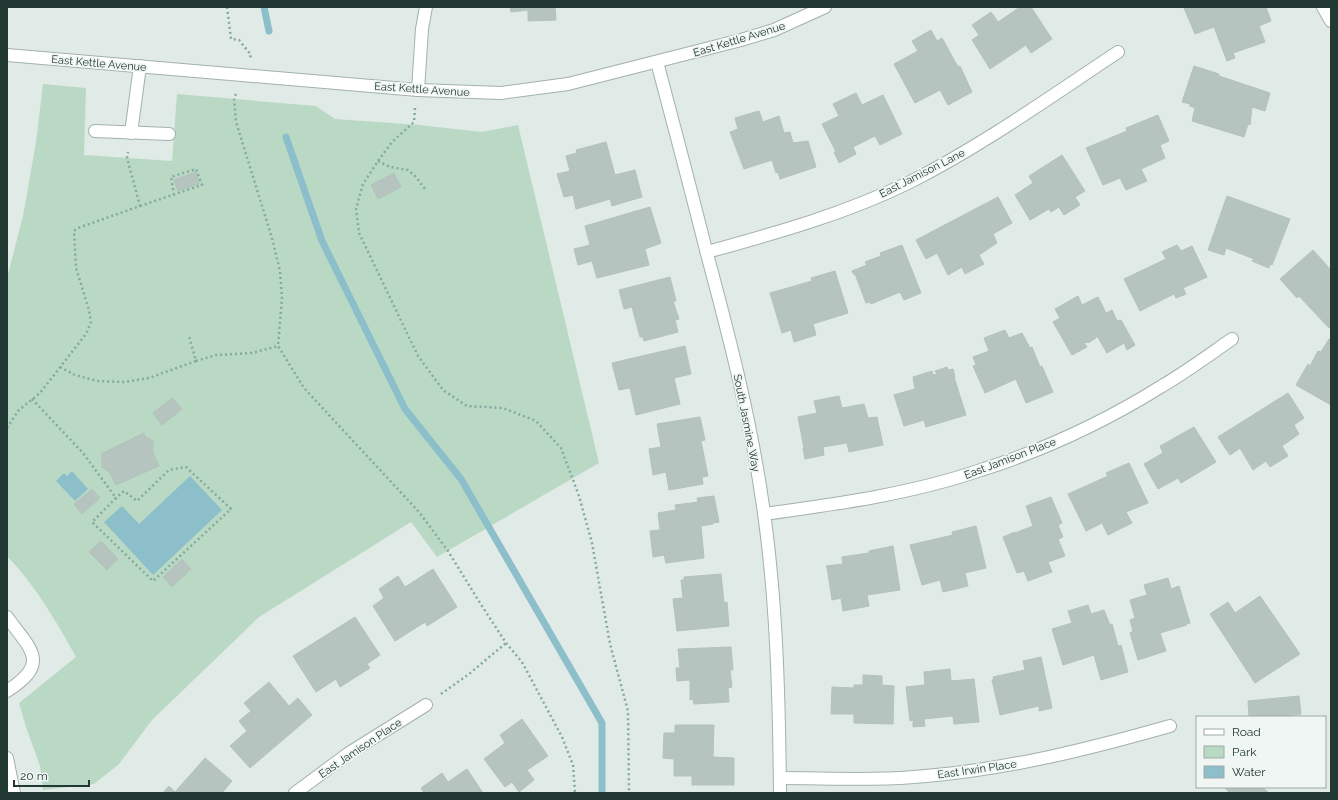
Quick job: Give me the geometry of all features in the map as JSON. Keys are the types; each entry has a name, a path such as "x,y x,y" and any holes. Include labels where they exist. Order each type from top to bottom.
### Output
{"street":[{"path":"418,90 422,29 426,7"},
{"name":"East Kettle Avenue","path":"7,55 418,90 501,93 568,84 741,40 774,30 825,7"},
{"path":"1323,7 1331,21"},
{"name":"East Jamison Lane","path":"707,252 800,226 872,199 909,182 953,159 1118,52"},
{"name":"South Jasmine Way","path":"657,62 707,252 744,402 764,514 776,630 779,691 780,793"},
{"path":"131,133 140,66"},
{"path":"95,131 169,134"},
{"name":"East Jamison Place","path":"764,514 838,503 933,484 980,471 1026,454 1123,408 1162,386 1232,339"},
{"path":"7,617 29,647 34,660 31,671 20,683 7,691"},
{"name":"East Jamison Place","path":"295,793 348,753 426,705"},
{"name":"East Irwin Place","path":"780,778 886,778 967,772 1046,759 1170,726"},
{"path":"7,758 14,793"}],"path":[{"path":"226,7 231,39 239,40 251,55"},
{"path":"418,90 414,122 392,142 363,184 356,209 359,233 418,356 443,390 467,406 503,408 536,422 561,448 579,496 592,543 610,644 628,711 629,793"},
{"path":"236,93 234,98 236,122 272,238 280,271 282,298 278,346 304,388 419,512 448,551 506,643 522,662 562,737 573,764 574,793"},
{"path":"131,133 127,158 140,206"},
{"path":"378,161 390,168 408,170 426,190"},
{"path":"7,428 18,411 40,392 60,367 86,334 91,322 89,310 76,268 74,231 78,228 202,185 196,168 171,177 174,194"},
{"path":"189,336 196,361"},
{"path":"60,367 75,375 97,381 124,382 149,378 216,355 252,353 278,346"},
{"path":"32,399 83,453 116,498"},
{"path":"186,467 231,509 153,581 92,522 116,498 124,491 136,501 169,470 186,467"},
{"path":"426,705 469,674 506,643"}],"green space":[{"path":"43,84 86,88 84,155 172,161 177,94 316,106 335,119 419,125 482,132 518,125 599,463 437,557 411,522 259,617 152,720 119,764 94,784 43,790 40,766 19,703 76,657 53,617 36,592 7,556 7,278 23,216 36,142"}],"water":[{"path":"72,471 88,489 75,501 56,481 64,473 67,476"},
{"path":"190,476 222,510 153,575 104,522 122,506 139,524"}],"building":[{"path":"510,7 555,7 556,20 528,21 528,10 511,12"},
{"path":"1020,7 1031,7 1052,39 1031,53 1026,45 990,69 972,40 979,35 972,25 991,12 998,22"},
{"path":"1266,7 1271,21 1259,26 1265,42 1233,53 1235,58 1227,61 1214,27 1195,34 1184,8"},
{"path":"931,30 937,41 942,38 958,67 960,66 972,92 948,105 940,90 915,103 894,64 918,51 912,41"},
{"path":"1194,66 1270,93 1265,111 1252,107 1250,125 1248,124 1244,137 1192,121 1195,108 1190,106 1190,104 1182,102"},
{"path":"856,93 862,105 883,95 902,134 880,145 875,136 853,147 856,154 839,163 834,152 836,152 822,124 839,116 833,104"},
{"path":"759,111 763,122 779,116 784,133 790,132 793,143 808,141 816,167 780,179 778,172 776,173 772,160 744,169 730,132 738,129 735,118"},
{"path":"1158,115 1169,141 1160,145 1165,158 1141,169 1147,181 1126,190 1120,178 1103,185 1086,148 1127,131 1126,128"},
{"path":"606,142 615,175 635,170 642,197 612,206 610,199 576,209 573,195 564,197 557,174 570,171 566,156 577,153 576,150"},
{"path":"1062,155 1085,191 1075,197 1080,205 1064,215 1059,207 1051,212 1049,209 1030,220 1015,195 1033,183 1029,176"},
{"path":"196,172 199,184 178,191 174,180"},
{"path":"394,173 401,187 378,199 371,185"},
{"path":"1227,196 1290,219 1272,265 1270,264 1269,268 1252,261 1254,259 1226,248 1224,255 1208,250"},
{"path":"998,197 1012,223 993,234 997,243 979,255 984,264 965,274 962,267 948,275 937,253 926,259 916,240"},
{"path":"650,207 661,243 645,249 649,265 597,278 592,261 578,265 574,249 590,245 585,226"},
{"path":"902,245 921,293 904,300 900,292 871,304 870,302 866,303 855,274 854,275 852,271 867,265 865,262 881,256 880,253"},
{"path":"1177,245 1181,251 1192,246 1207,277 1183,288 1186,294 1176,298 1174,294 1140,311 1124,279 1166,259 1162,252"},
{"path":"1313,250 1331,270 1331,326 1329,328 1299,296 1297,298 1280,279"},
{"path":"835,271 848,313 813,324 816,335 794,342 791,330 782,333 770,293 812,281 811,278"},
{"path":"670,277 676,301 673,301 679,319 675,320 678,332 644,341 643,337 640,337 632,307 624,309 619,290"},
{"path":"1078,296 1082,305 1098,297 1106,313 1112,310 1117,321 1121,320 1135,345 1127,350 1124,343 1107,353 1097,336 1088,343 1084,343 1087,347 1072,355 1053,322 1060,318 1055,309"},
{"path":"1005,330 1009,338 1022,333 1030,348 1032,347 1040,367 1042,366 1053,392 1026,403 1016,379 985,393 973,366 976,365 973,357 989,351 984,338"},
{"path":"1329,339 1331,340 1331,405 1296,385 1308,364 1310,366 1318,351 1321,352"},
{"path":"685,346 691,374 674,378 680,404 636,415 630,388 619,390 612,363"},
{"path":"947,367 948,370 953,369 954,377 966,415 926,427 924,420 904,426 894,395 915,389 913,377 932,371 933,375 937,374 935,371"},
{"path":"1288,393 1304,418 1294,425 1299,434 1282,446 1288,456 1270,467 1266,461 1253,470 1240,448 1230,455 1218,437"},
{"path":"839,396 842,408 864,404 868,418 877,417 883,445 849,452 847,443 823,447 824,455 805,459 798,417 817,413 814,401"},
{"path":"172,398 182,409 162,425 153,413"},
{"path":"700,417 705,440 701,441 708,476 702,477 703,484 669,490 666,472 653,475 649,449 661,447 657,424"},
{"path":"1194,427 1216,462 1181,483 1178,478 1158,489 1144,464 1163,453 1160,446"},
{"path":"144,433 145,436 153,441 153,453 159,466 116,485 110,473 102,467 101,454"},
{"path":"1129,463 1148,503 1126,512 1132,523 1108,535 1102,523 1086,531 1068,494 1108,476 1106,473"},
{"path":"92,489 100,498 82,514 74,504"},
{"path":"714,496 719,522 701,526 704,558 666,563 664,555 653,557 650,531 660,530 658,513 676,510 675,505 698,502 697,498"},
{"path":"1051,497 1062,523 1058,525 1063,537 1058,539 1065,556 1048,562 1052,572 1028,581 1024,571 1017,573 1003,537 1033,526 1026,506"},
{"path":"976,526 986,568 965,573 968,586 943,592 940,580 922,585 910,545 953,535 952,532"},
{"path":"101,541 118,559 107,570 89,552"},
{"path":"893,546 900,590 867,595 869,606 843,611 841,598 832,600 826,566 843,564 842,557 869,553 869,551"},
{"path":"182,559 191,569 172,587 163,577"},
{"path":"433,569 457,607 427,626 425,622 395,641 373,606 384,598 379,589 398,576 405,587"},
{"path":"721,574 724,603 727,602 729,626 677,631 673,599 683,598 681,580 684,580 684,577"},
{"path":"1168,578 1171,589 1179,586 1190,623 1160,633 1166,651 1138,660 1130,633 1133,631 1130,620 1135,618 1130,600 1147,595 1144,585"},
{"path":"1260,596 1300,654 1255,683 1210,614 1228,602 1235,613"},
{"path":"1088,605 1091,614 1104,610 1110,625 1112,624 1118,646 1121,645 1128,672 1101,680 1094,655 1063,665 1052,629 1072,623 1068,611"},
{"path":"355,617 380,655 367,664 370,668 340,687 336,679 316,692 293,656"},
{"path":"731,647 733,670 730,670 732,687 728,688 729,702 694,704 693,699 690,700 690,680 677,681 676,668 680,668 678,649"},
{"path":"1041,657 1052,708 1039,711 1039,706 1000,715 992,680 994,679 993,677 1025,670 1023,661"},
{"path":"950,669 951,681 974,679 979,722 954,724 953,716 924,719 925,726 913,727 913,720 910,721 906,687 925,685 924,672"},
{"path":"863,675 882,676 882,685 894,686 893,724 854,723 854,714 831,714 832,687 854,688 854,685 863,685"},
{"path":"269,682 289,706 298,698 312,715 250,768 230,746 247,731 239,721 251,711 244,703"},
{"path":"1299,696 1301,714 1293,716 1249,716 1248,701"},
{"path":"522,719 548,756 527,770 534,780 519,792 512,782 505,787 484,759 505,743 500,735"},
{"path":"675,725 714,725 713,757 734,758 734,785 692,785 692,776 674,776 674,759 663,758 664,733 675,733"},
{"path":"205,758 232,781 222,793 163,793 169,786 175,792"},
{"path":"467,769 483,793 424,793 421,788 442,773 448,782"},
{"path":"1225,788 1263,788 1269,793 1230,793"}],"waterway":[{"path":"264,7 269,31"},
{"path":"286,137 322,241 405,409 461,479 602,723 602,793"}]}
